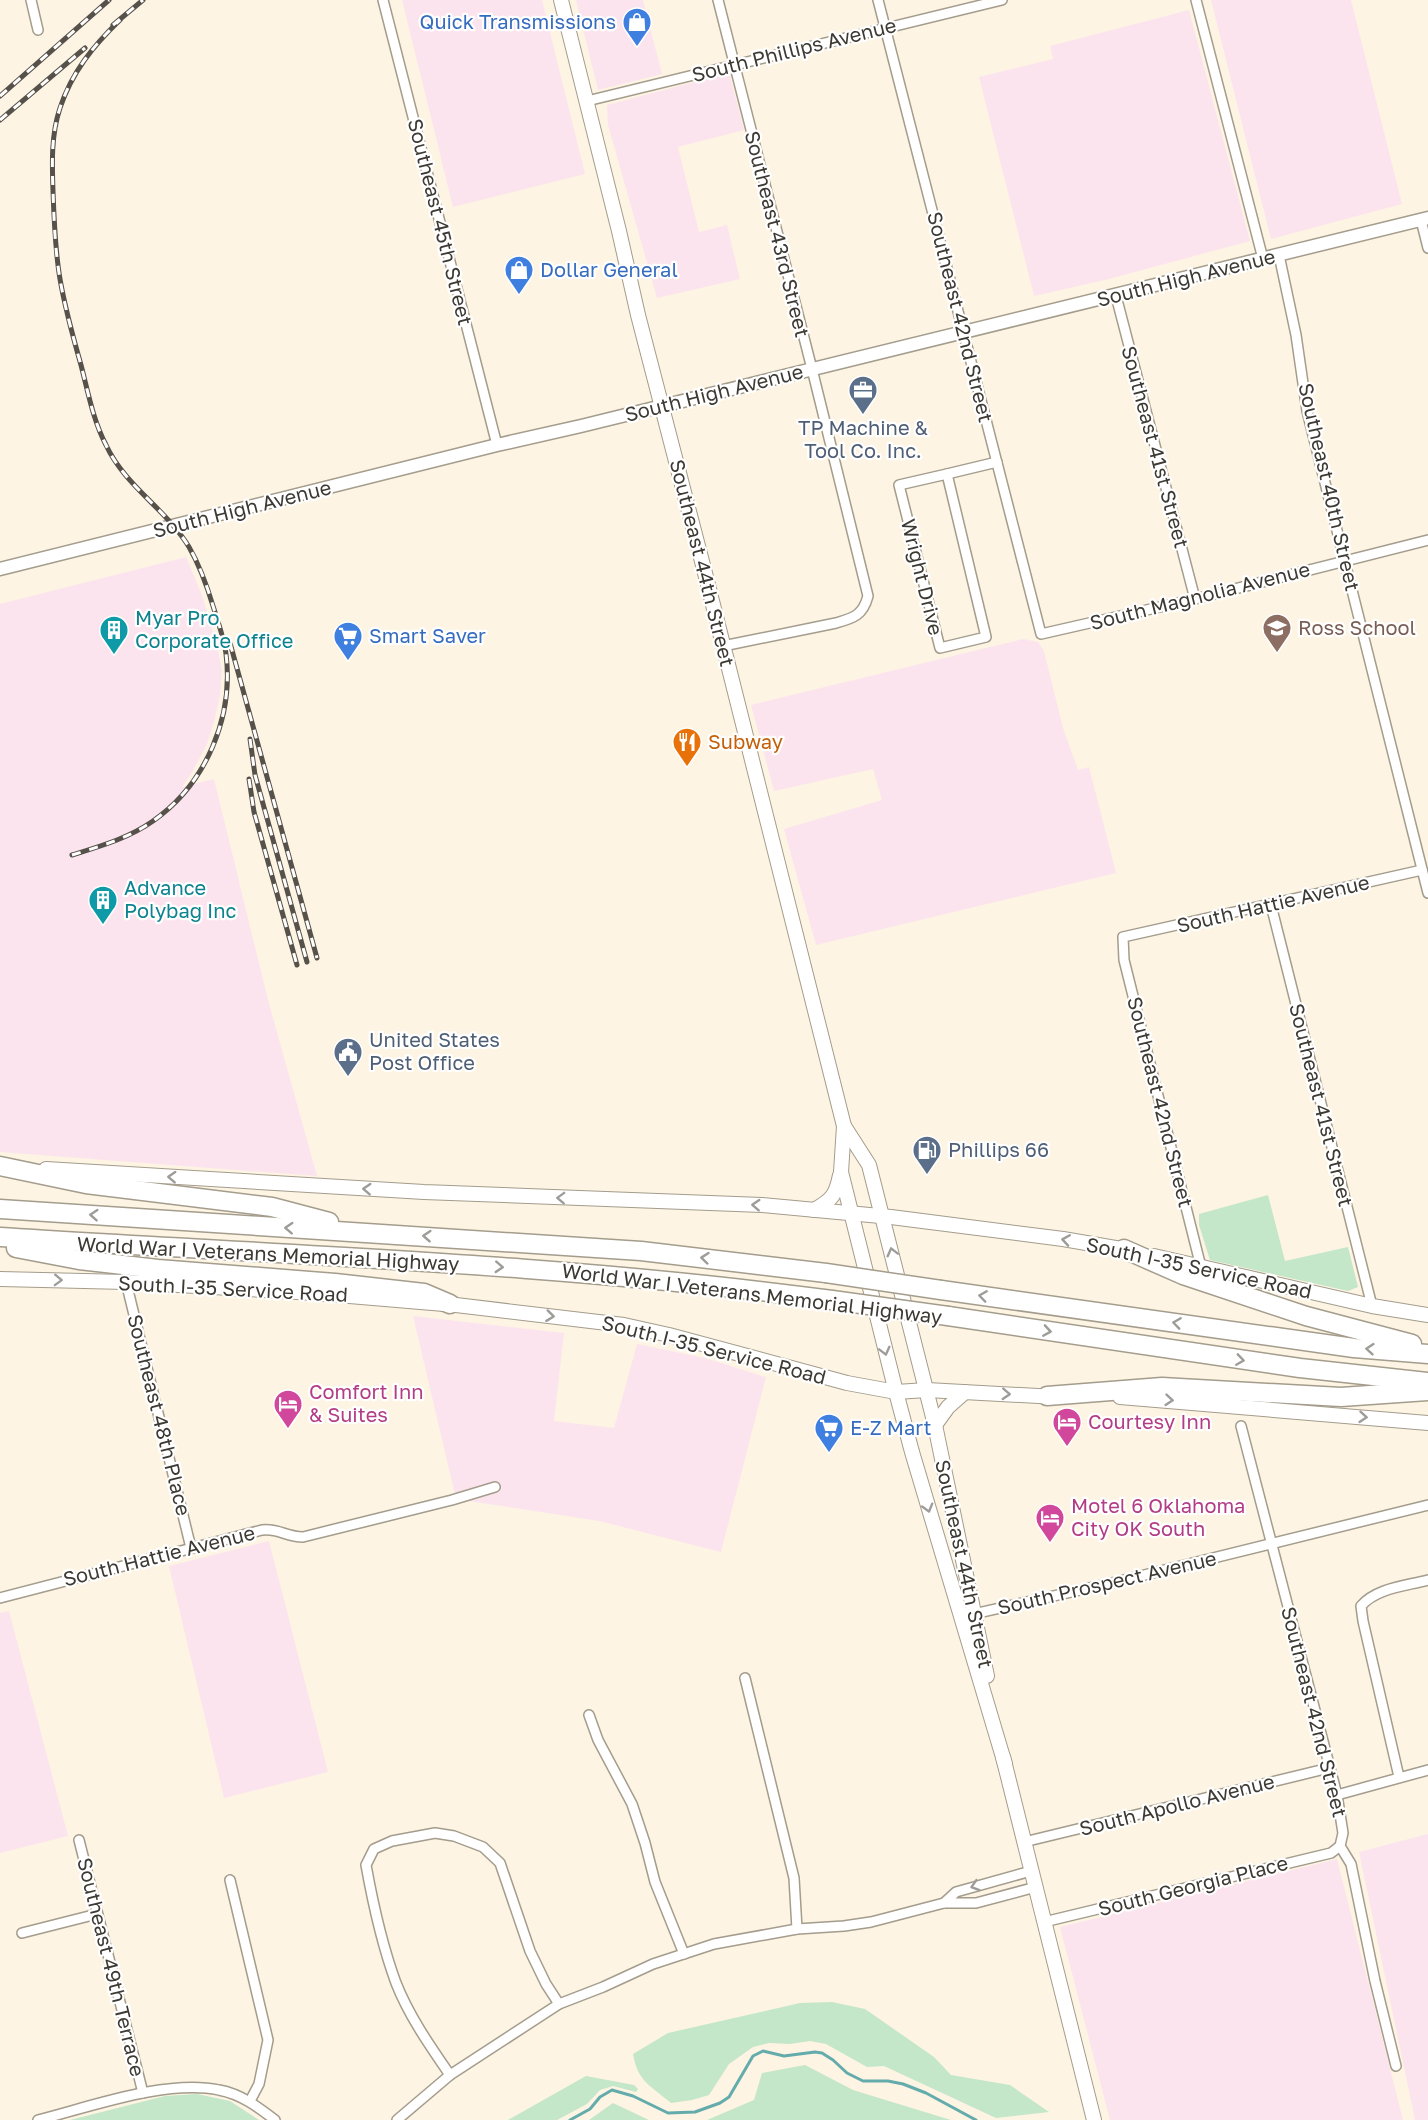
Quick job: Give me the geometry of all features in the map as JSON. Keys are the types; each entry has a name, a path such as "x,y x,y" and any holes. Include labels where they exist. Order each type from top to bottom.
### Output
{"highway":[{"path":"0,1166 86,1184 272,1207 368,1232"},
{"name":"World War I Veterans Memorial Highway","path":"0,1209 641,1251 826,1273 1354,1348 1428,1354"},
{"name":"World War I Veterans Memorial Highway","path":"0,1237 585,1272 753,1289 1288,1367 1428,1382"},
{"path":"0,1245 79,1260 158,1269 335,1283 424,1293 450,1304"},
{"path":"1124,1249 1183,1275 1306,1316 1428,1348"},
{"path":"1047,1396 1161,1387 1341,1397 1428,1391"}],"main road":[{"name":"Southeast 44th Street","path":"561,0 844,1126 841,1173 896,1392 967,1615 1094,2120"},
{"name":"Southeast 44th Street","path":"844,1126 869,1165 936,1425 967,1615"},
{"name":"South I-35 Service Road","path":"0,1166 424,1192 762,1205 882,1216 1124,1249 1372,1306 1428,1315"},
{"path":"814,1210 833,1196 838,1189 841,1173"},
{"name":"South I-35 Service Road","path":"0,1279 126,1282 335,1295 450,1304 624,1325 847,1383 896,1392 927,1390 1132,1398 1428,1423"},
{"path":"936,1425 948,1407 965,1392"}],"street":[{"path":"31,0 38,30"},
{"name":"Southeast 45th Street","path":"383,0 497,445"},
{"name":"Southeast 43rd Street","path":"718,0 868,596 864,609 852,618 723,646"},
{"name":"Southeast 42nd Street","path":"878,0 1041,634"},
{"name":"South Phillips Avenue","path":"586,101 1002,0"},
{"path":"1196,0 1263,259"},
{"path":"1424,219 1428,248"},
{"name":"South High Avenue","path":"0,569 1424,219"},
{"name":"Southeast 40th Street","path":"1279,255 1296,335 1307,411 1428,893"},
{"name":"Southeast 41st Street","path":"1116,296 1195,599"},
{"name":"Wright Drive","path":"948,474 986,637 940,648 899,485 997,462"},
{"name":"South Magnolia Avenue","path":"1041,634 1195,599 1428,540"},
{"name":"South Hattie Avenue","path":"1123,937 1425,875"},
{"name":"Southeast 41st Street","path":"1271,905 1372,1306"},
{"name":"Southeast 42nd Street","path":"1123,937 1124,960 1201,1267"},
{"name":"Southeast 48th Place","path":"126,1282 191,1548"},
{"name":"Southeast 42nd Street","path":"1241,1426 1337,1795 1343,1833 1340,1846 1351,1864 1375,1981 1396,2066"},
{"name":"South Hattie Avenue","path":"0,1598 274,1528 290,1537 303,1537 422,1508 495,1486"},
{"name":"South Prospect Avenue","path":"967,1615 1428,1505"},
{"path":"1399,1777 1361,1606 1368,1598 1381,1592 1428,1580"},
{"path":"745,1678 794,1878 797,1929"},
{"path":"589,1715 598,1740 632,1804 655,1882 684,1954"},
{"name":"South Apollo Avenue","path":"1024,1842 1329,1768"},
{"path":"1337,1795 1428,1770"},
{"path":"450,2075 410,2012 396,1984 387,1958 366,1865 374,1850 392,1841 435,1833 454,1836 483,1847 501,1863 530,1951 546,1984 560,2004"},
{"name":"Southeast 49th Terrace","path":"79,1840 143,2093"},
{"name":"South Georgia Place","path":"1044,1922 1331,1852 1340,1846"},
{"path":"944,1903 956,1892 1031,1871"},
{"path":"230,1880 268,2040 259,2084 250,2101"},
{"path":"397,2120 450,2075 560,2004 653,1964 714,1944 797,1929 871,1922 944,1903 976,1903 1036,1887"},
{"path":"22,1933 97,1914"},
{"path":"38,2120 143,2093 179,2087 220,2090 250,2101 275,2120"}],"shaded area":[{"path":"402,0 542,0 585,174 453,207"},
{"path":"576,0 643,0 662,74 598,90"},
{"path":"1211,0 1351,0 1402,204 1271,239"},
{"path":"1189,10 1250,241 1109,279 1034,296 979,77 1053,59 1050,46"},
{"path":"721,75 730,76 744,130 678,147 699,232 727,225 740,279 657,298 608,125 607,105"},
{"path":"186,557 202,595 222,670 220,696 207,744 182,787 214,779 268,1000 317,1176 0,1152 0,604"},
{"path":"1023,639 1038,642 1044,651 1063,728 1078,770 1089,767 1116,873 816,945 784,829 882,800 873,769 774,791 751,705"},
{"path":"413,1316 564,1333 554,1421 614,1428 637,1344 705,1358 766,1377 721,1552 599,1521 456,1499"},
{"path":"269,1541 328,1772 224,1798 169,1566"},
{"path":"9,1611 68,1836 0,1853 0,1613"},
{"path":"1428,1834 1428,2120 1415,2120 1359,1852"},
{"path":"1337,1859 1403,2120 1110,2120 1060,1927"}],"green space":[{"path":"1268,1195 1285,1261 1348,1247 1358,1287 1348,1291 1210,1260 1199,1225 1199,1214"},
{"path":"832,2002 865,2009 934,2057 951,2075 1010,2085 1049,2112 996,2118 884,2066 867,2067 826,2044 810,2041 790,2044 769,2043 753,2047 729,2064 709,2095 671,2103 646,2082 635,2063 633,2054 668,2033 800,2003"},
{"path":"805,2065 853,2090 951,2120 707,2120 754,2100 762,2073"},
{"path":"586,2076 634,2085 638,2089 636,2092 613,2086 600,2090 587,2104 557,2120 508,2120"},
{"path":"197,2094 230,2101 259,2120 70,2120 165,2096"},
{"path":"613,2103 649,2120 589,2120"}],"waterway":[{"path":"570,2120 590,2109 600,2097 612,2090 633,2096 668,2113 695,2112 720,2103 729,2097 753,2056 763,2051 784,2056 822,2053 847,2073 863,2081 888,2081 903,2084 926,2093 976,2120"}],"railway":[{"path":"0,96 109,0"},
{"path":"113,25 143,0"},
{"path":"72,855 114,841 144,827 172,806 188,788 201,769 220,725 227,678 226,654 222,636 206,584 193,554 180,533 124,473 114,460 101,435 91,406 60,279 52,170 57,118 77,71 92,50 120,20"},
{"path":"0,120 85,48"},
{"path":"230,643 317,958"},
{"path":"250,739 255,775 307,962"},
{"path":"249,779 254,812 297,965"}],"place":[{"name":"Quick Transmissions","path":"637,48"},
{"name":"Dollar General","path":"519,296"},
{"name":"TP Machine & Tool Co. Inc.","path":"863,416"},
{"name":"Ross School","path":"1277,654"},
{"name":"Myar Pro Corporate Office","path":"114,656"},
{"name":"Smart Saver","path":"348,662"},
{"name":"Subway","path":"687,768"},
{"name":"Advance Polybag Inc","path":"103,926"},
{"name":"United States Post Office","path":"348,1078"},
{"name":"Phillips 66","path":"927,1176"},
{"name":"Comfort Inn & Suites","path":"288,1430"},
{"name":"Courtesy Inn","path":"1067,1448"},
{"name":"E-Z Mart","path":"829,1454"},
{"name":"Motel 6 Oklahoma City OK South","path":"1050,1544"}]}
